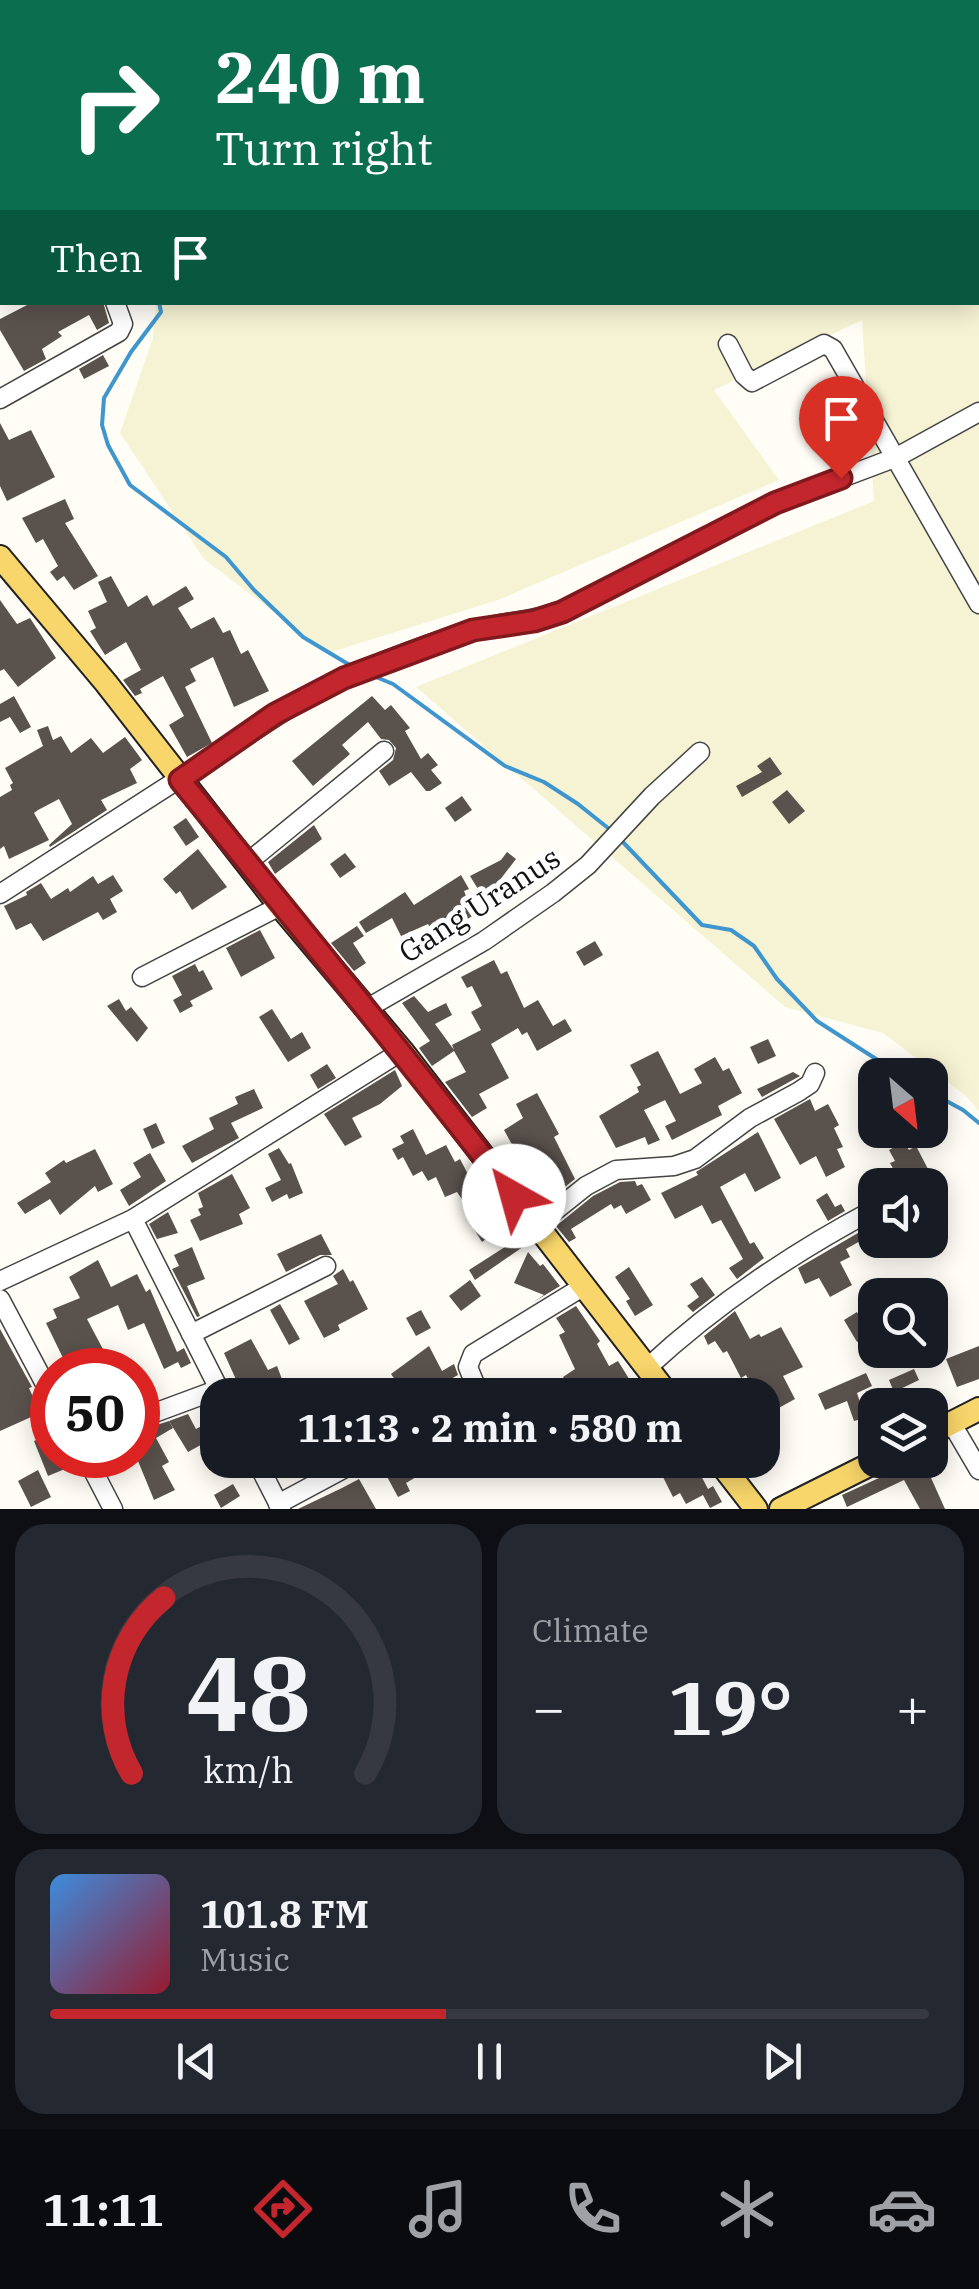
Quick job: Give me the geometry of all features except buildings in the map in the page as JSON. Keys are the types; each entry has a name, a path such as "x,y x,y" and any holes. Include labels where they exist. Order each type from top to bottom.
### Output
{"main road":[{"path":"0,558 106,683 280,906 402,1051 655,1378"},
{"path":"948,1426 979,1409"},
{"path":"782,1509 858,1471"},
{"path":"732,1478 756,1509"}],"street":[{"path":"0,399 119,332 122,324 116,305"},
{"path":"728,344 744,375 752,382 828,345 897,457 979,604"},
{"path":"0,894 180,780 275,714 344,678 473,630 534,621 562,612 775,503 897,457 979,412"},
{"path":"247,863 384,750"},
{"name":"Gang Uranus","path":"366,1010 484,941 553,893 588,865 652,796 700,752"},
{"path":"142,977 280,906"},
{"path":"0,1281 133,1219 402,1051"},
{"path":"536,1226 586,1186 616,1170 674,1166 694,1158 750,1118 810,1084 815,1073"},
{"path":"133,1219 214,1378"},
{"path":"647,1368 679,1338 766,1272 858,1219"},
{"path":"191,1334 326,1266"},
{"path":"472,1378 468,1367 473,1354 584,1286"},
{"path":"0,1299 30,1356"},
{"path":"160,1412 200,1399"},
{"path":"952,1424 979,1470"},
{"path":"97,1478 113,1509"},
{"path":"265,1478 280,1507 329,1478"}],"shaded area":[{"path":"156,305 979,305 979,1111 948,1082 948,1058 916,1058 883,1033 785,1007 416,687 874,501 862,320 714,390 779,480 498,600 328,653 204,559 120,433 153,338"}],"waterway":[{"path":"160,305 161,312 104,398 102,425 108,445 130,485 226,557 303,637 353,667"},
{"path":"371,675 393,684 505,766 544,782 578,804 613,832"},
{"path":"620,839 702,925 731,930 754,946 777,979 817,1021 875,1058"},
{"path":"948,1102 979,1123"}],"route":[{"path":"514,1196 402,1051 180,780 275,714 344,678 473,630 534,621 562,612 775,503 841,478"}]}
